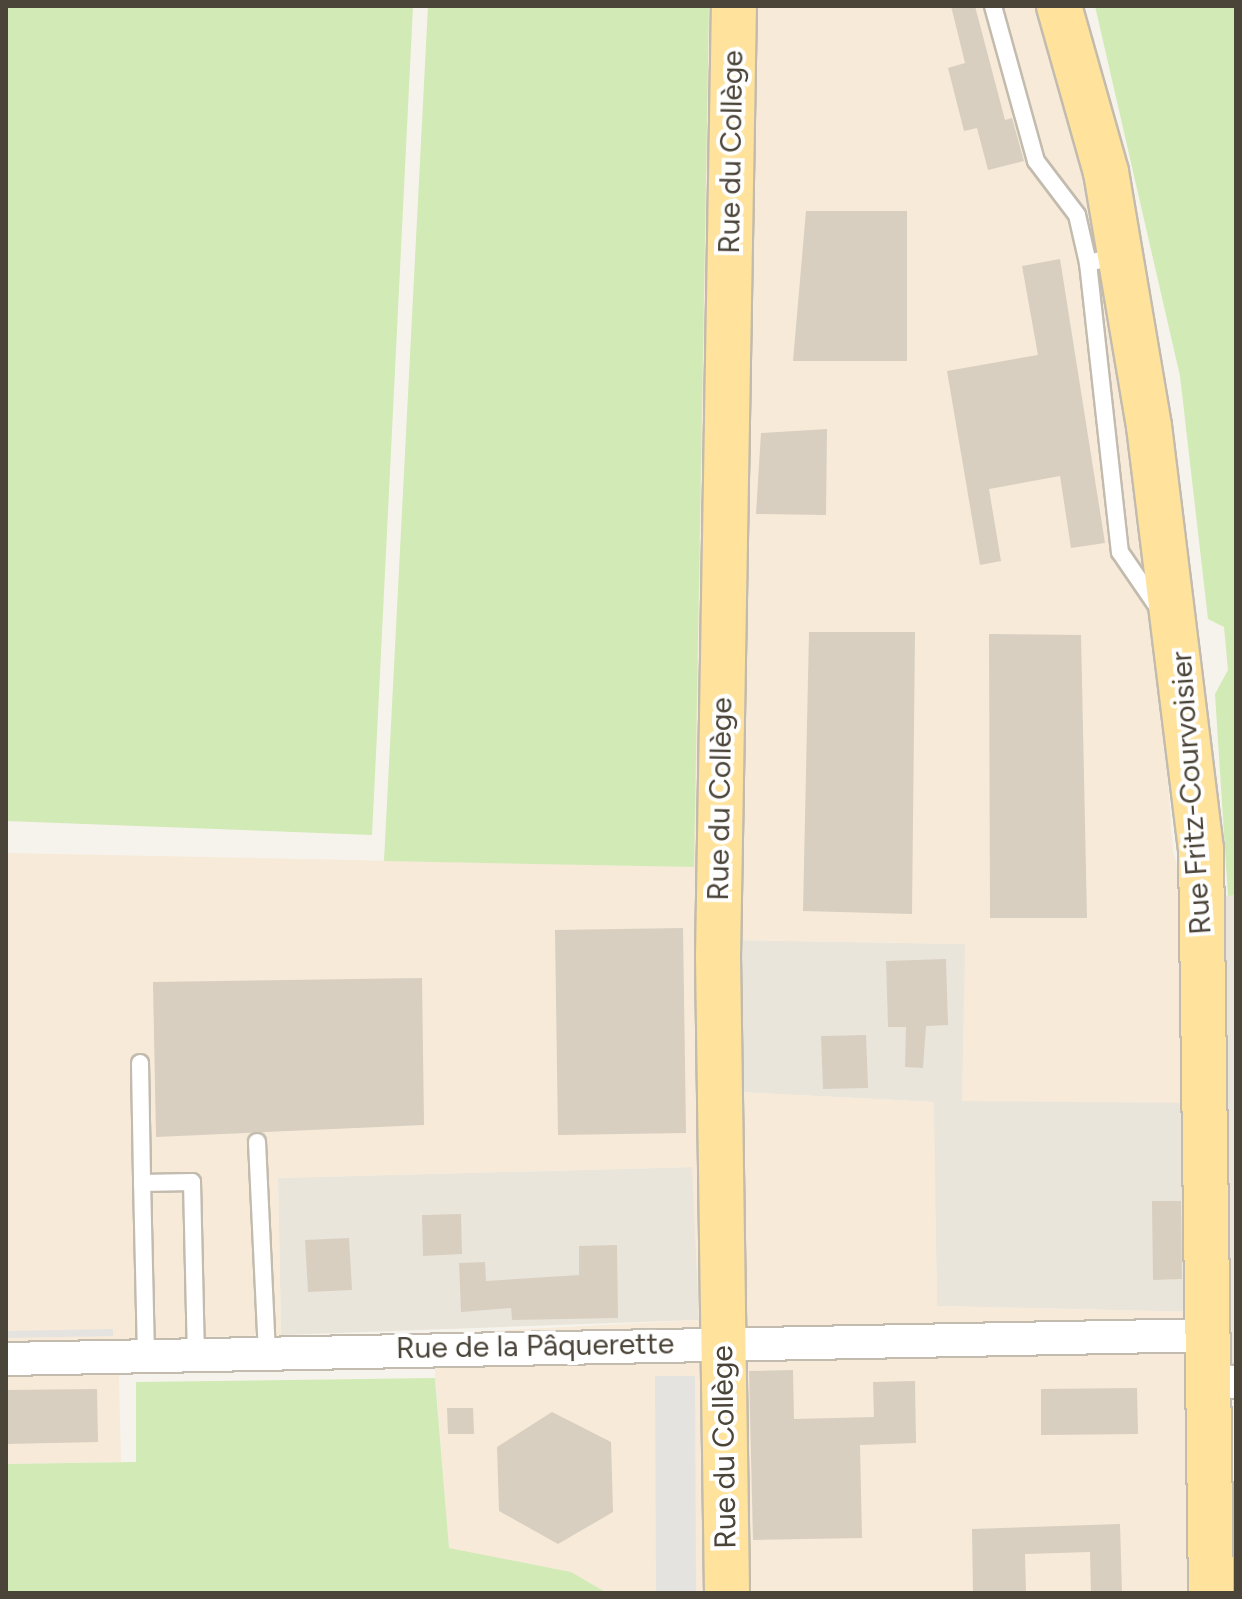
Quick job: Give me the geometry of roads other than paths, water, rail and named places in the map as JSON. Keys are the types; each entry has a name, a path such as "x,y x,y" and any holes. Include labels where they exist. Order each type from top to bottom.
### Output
{"main road":[{"name":"Rue du Collège","path":"727,1593 718,957 734,6"},
{"name":"Rue Fritz-Courvoisier","path":"1059,6 1106,172 1103,260 1179,636 1201,849 1207,1335 1222,1382 1204,1588"}],"street":[{"name":"Rue de la Pâquerette","path":"6,1359 722,1342 1207,1335"}],"lane":[{"path":"993,6 1036,161 1077,215 1103,260"},
{"path":"140,1063 146,1356"},
{"path":"257,1142 267,1352"},
{"path":"142,1183 192,1182 196,1355"}]}
